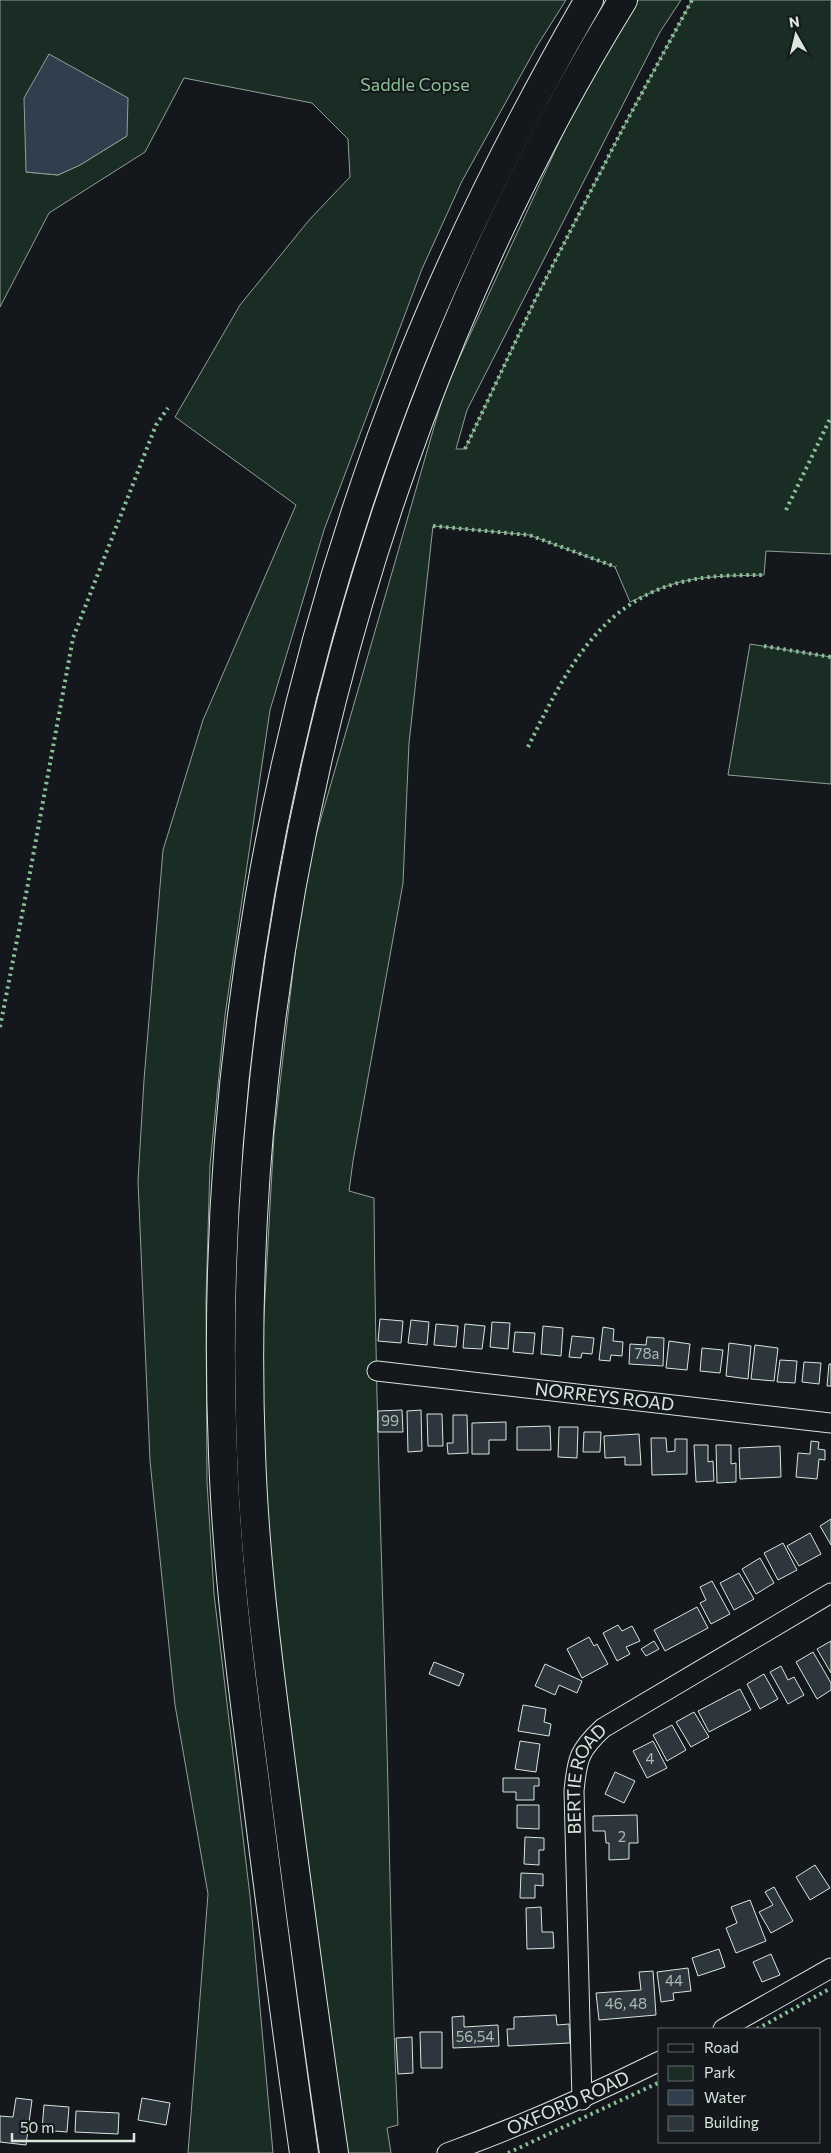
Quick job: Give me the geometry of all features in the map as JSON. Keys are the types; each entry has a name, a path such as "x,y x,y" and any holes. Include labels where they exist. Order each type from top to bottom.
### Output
{"highway":[{"path":"304,2153 236,1641 223,1457 220,1332 223,1224 227,1161 247,975 260,892 302,700 343,551 384,431 412,359 464,237 526,111 589,0"},
{"path":"334,2153 273,1703 254,1510 249,1331 260,1127 270,1030 292,887 320,747 375,544 457,324 492,247 566,100 623,0"},
{"path":"294,2085 296,2153"}],"street":[{"name":"NORREYS ROAD","path":"377,1371 831,1423"},
{"name":"BERTIE ROAD","path":"582,2100 574,1790 576,1767 586,1744 603,1728 831,1593"},
{"path":"725,2028 831,1968"},
{"name":"OXFORD ROAD","path":"447,2153 512,2130 582,2100 658,2062"}],"green space":[{"name":"Saddle Copse","path":"0,0 566,0 537,46 462,181 422,269 324,530 270,710 225,1015 210,1165 206,1300 207,1482 214,1594 250,1896 273,2153 188,2153 208,1894 175,1705 150,1461 138,1181 144,1080 163,850 203,720 296,505 175,417 240,305 310,219 350,177 348,139 312,103 184,78 145,152 49,213 0,307","holes":["127,136 80,165 58,175 26,172"]},
{"path":"638,0 681,0 660,32 467,410 456,449 465,449 535,300 623,128 692,0 831,0 831,554 766,551 764,575 693,579 665,587 630,602 615,567 529,535 433,526 409,743 403,883 349,1191 374,1198 392,1970 398,2125 387,2128 391,2153 343,2153 305,1867 264,1495 260,1387 274,1135 304,877 445,389 579,99"},
{"path":"750,644 831,657 831,784 728,775"}],"water":[{"path":"49,54 128,98 127,136 80,165 58,175 26,172 24,98"}],"building":[{"path":"380,1319 403,1321 401,1343 378,1341"},
{"path":"411,1320 429,1322 427,1345 408,1343"},
{"path":"492,1322 510,1323 508,1349 490,1347"},
{"path":"436,1324 458,1326 456,1347 434,1345"},
{"path":"465,1324 485,1326 482,1349 463,1348"},
{"path":"543,1326 563,1328 561,1356 541,1354"},
{"path":"603,1327 614,1329 613,1341 623,1342 622,1356 611,1355 610,1361 599,1360"},
{"path":"515,1332 535,1333 533,1354 513,1352"},
{"path":"572,1336 594,1338 592,1354 582,1353 581,1358 569,1357"},
{"path":"647,1337 664,1338 663,1366 629,1364 630,1344 646,1345"},
{"path":"669,1341 690,1344 687,1370 666,1368"},
{"path":"729,1343 751,1346 748,1379 726,1376"},
{"path":"755,1345 778,1348 774,1381 751,1379"},
{"path":"702,1348 723,1350 720,1373 700,1371"},
{"path":"780,1360 797,1361 795,1383 777,1382"},
{"path":"804,1362 821,1363 819,1384 802,1382"},
{"path":"829,1364 831,1364 831,1386 827,1386"},
{"path":"402,1410 403,1432 378,1432 378,1411"},
{"path":"421,1410 422,1451 408,1452 407,1411"},
{"path":"427,1414 442,1414 443,1446 428,1446"},
{"path":"453,1415 467,1415 468,1453 448,1454 447,1443 453,1443"},
{"path":"506,1422 506,1440 489,1440 489,1454 472,1454 472,1423"},
{"path":"550,1426 551,1450 517,1450 517,1427"},
{"path":"559,1427 578,1427 577,1458 558,1457"},
{"path":"584,1432 601,1432 600,1452 583,1452"},
{"path":"639,1434 641,1465 625,1465 625,1457 605,1458 604,1436"},
{"path":"651,1438 666,1438 667,1452 675,1451 675,1439 687,1439 687,1474 652,1475"},
{"path":"811,1441 819,1442 818,1449 825,1450 825,1460 819,1459 817,1479 796,1477 798,1453 810,1454"},
{"path":"694,1445 708,1445 708,1462 713,1461 714,1481 696,1482"},
{"path":"716,1445 731,1445 731,1464 736,1463 736,1482 717,1483"},
{"path":"780,1446 781,1477 740,1479 739,1448"},
{"path":"831,1519 831,1545 820,1526"},
{"path":"810,1533 821,1554 799,1566 787,1546"},
{"path":"783,1543 797,1570 778,1580 764,1553"},
{"path":"760,1558 774,1583 756,1594 742,1569"},
{"path":"739,1573 754,1599 734,1610 720,1583"},
{"path":"712,1581 730,1614 711,1624 700,1603 706,1600 700,1587"},
{"path":"697,1607 708,1628 665,1651 654,1630"},
{"path":"618,1625 622,1631 632,1626 640,1641 626,1647 630,1654 617,1661 603,1633"},
{"path":"589,1637 594,1646 597,1644 608,1664 582,1678 567,1649"},
{"path":"654,1641 659,1649 646,1656 641,1649"},
{"path":"831,1641 831,1673 817,1649"},
{"path":"813,1652 831,1683 831,1690 817,1699 796,1662"},
{"path":"434,1662 464,1674 459,1686 429,1674"},
{"path":"545,1664 582,1681 577,1693 559,1685 555,1695 535,1686"},
{"path":"781,1666 788,1680 794,1677 804,1695 788,1704 770,1672"},
{"path":"764,1674 778,1699 760,1709 747,1684"},
{"path":"740,1689 751,1710 709,1732 698,1711"},
{"path":"523,1705 546,1709 544,1722 551,1724 549,1736 518,1731"},
{"path":"694,1712 709,1737 691,1747 676,1722"},
{"path":"672,1725 686,1750 667,1761 653,1735"},
{"path":"520,1741 540,1744 536,1772 515,1769"},
{"path":"653,1741 667,1768 647,1778 633,1751"},
{"path":"615,1772 635,1781 624,1803 605,1794"},
{"path":"503,1778 539,1778 539,1786 534,1786 534,1800 516,1800 516,1792 503,1792"},
{"path":"517,1805 539,1805 539,1829 517,1828"},
{"path":"637,1815 638,1843 629,1843 629,1859 609,1860 609,1843 606,1843 605,1831 593,1831 593,1816"},
{"path":"525,1837 544,1838 544,1850 539,1850 539,1865 524,1864"},
{"path":"815,1865 830,1888 810,1900 796,1877"},
{"path":"521,1873 543,1874 543,1886 535,1885 535,1898 520,1898"},
{"path":"774,1887 793,1921 771,1933 759,1912 773,1905 765,1892"},
{"path":"750,1900 766,1941 736,1953 726,1928 737,1923 731,1907"},
{"path":"541,1907 542,1932 553,1932 554,1948 527,1949 526,1908"},
{"path":"719,1949 725,1967 698,1976 692,1958"},
{"path":"771,1954 780,1975 762,1982 753,1962"},
{"path":"688,1968 691,1991 673,1993 674,2000 661,2002 657,1972"},
{"path":"653,1971 656,2015 599,2020 596,1993 641,1990 639,1972"},
{"path":"556,2015 557,2025 569,2024 570,2043 508,2046 507,2029 514,2029 514,2017"},
{"path":"464,2016 464,2027 498,2025 499,2046 453,2048 452,2017"},
{"path":"420,2032 442,2032 442,2068 421,2068"},
{"path":"412,2037 413,2073 398,2074 396,2038"},
{"path":"16,2098 32,2100 26,2145 0,2142 0,2116 13,2117"},
{"path":"142,2098 170,2103 166,2125 138,2120"},
{"path":"44,2105 69,2107 67,2132 42,2130"},
{"path":"76,2111 119,2113 118,2134 75,2132"}],"hedge":[{"path":"465,449 535,300 623,128 692,0"},
{"path":"0,1027 73,638 156,425 168,408"},
{"path":"786,510 831,417"},
{"path":"433,526 529,535 616,567"},
{"path":"528,747 556,692 572,666 590,642 610,621 633,603 660,589 700,578 764,575"},
{"path":"764,646 831,657"},
{"path":"759,2028 831,1988"},
{"path":"508,2153 658,2083"}]}
